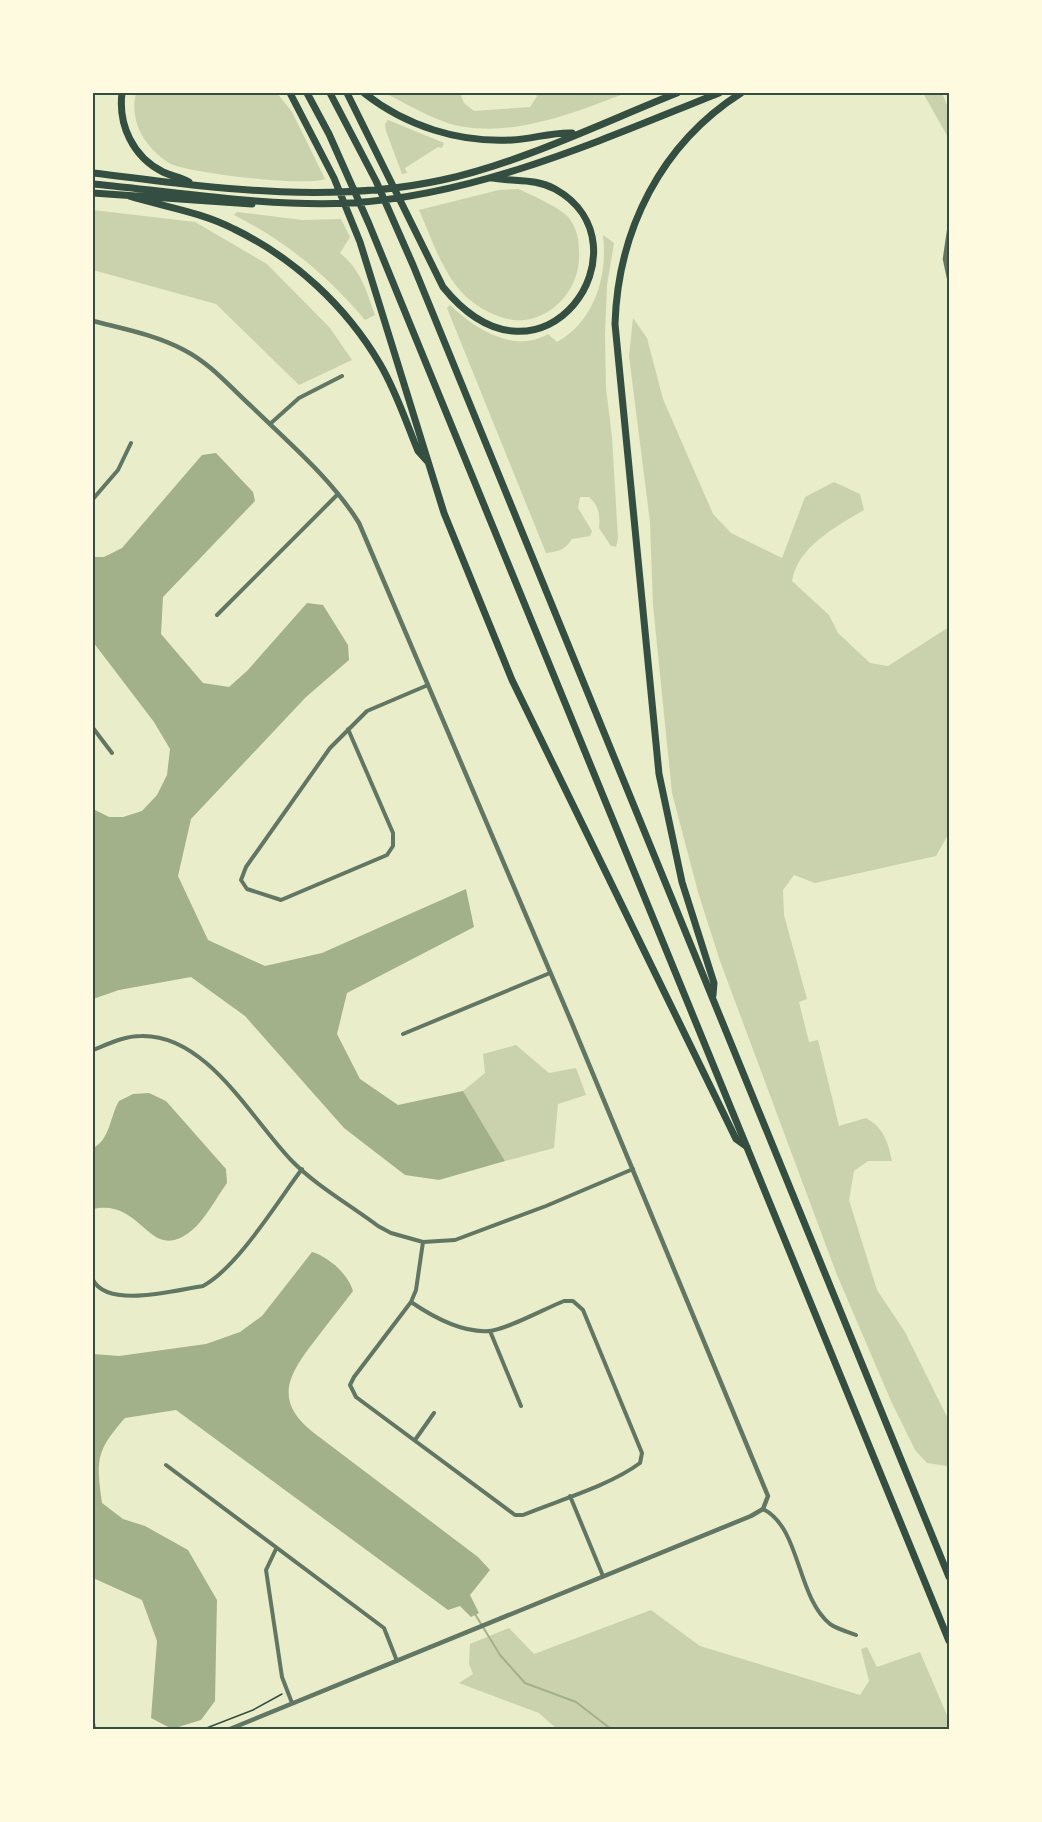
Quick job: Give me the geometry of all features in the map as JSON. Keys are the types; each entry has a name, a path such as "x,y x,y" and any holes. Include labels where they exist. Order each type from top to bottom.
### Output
{"highway":[{"path":"122,93 123,120 136,150 163,172 191,183"},
{"path":"290,93 325,158 360,242 457,547 512,680 736,1139 747,1147"},
{"path":"307,93 360,204 949,1641"},
{"path":"330,93 357,141 409,255 949,1577"},
{"path":"347,93 442,287 462,309 484,324 506,331 539,328 566,313 585,291 593,258 591,234 581,213 556,189 534,181 490,178"},
{"path":"364,93 411,121 459,136 504,140 576,133"},
{"path":"93,173 289,193 333,193 404,188 476,171 677,93"},
{"path":"93,184 279,201 338,203 408,197 490,178 719,93"},
{"path":"713,998 714,982 682,882 657,757 618,360 616,304 627,242 655,180 680,146 699,127 741,93"},
{"path":"93,193 264,204 279,201"},
{"path":"129,196 200,215 233,228 273,251 319,288 349,320 380,364 418,451 429,463"}],"street":[{"path":"949,231 945,259 949,278"},
{"path":"93,321 157,338 185,350 210,367 270,424 338,494 355,516 371,546 765,1484 768,1496 763,1509 751,1516 230,1729"},
{"path":"270,424 307,393 342,376"},
{"path":"93,499 118,470 131,443"},
{"path":"217,615 338,494"},
{"path":"348,729 393,833 393,846 387,855 281,900 247,889 241,880 246,867 330,748 348,729 367,711 428,685"},
{"path":"93,728 112,753"},
{"path":"403,1034 550,973"},
{"path":"93,1050 139,1036 166,1039 192,1050 302,1169 378,1226 391,1233 423,1242 471,1236 633,1169"},
{"path":"93,1280 104,1292 120,1297 203,1286 212,1281 232,1262 302,1169"},
{"path":"411,1302 438,1319 455,1325 490,1331 564,1301 573,1301 583,1310 642,1453 640,1463 570,1496 523,1515 515,1515 356,1397 350,1385 411,1302 416,1290 423,1242"},
{"path":"490,1331 521,1406"},
{"path":"415,1440 434,1413"},
{"path":"166,1465 384,1628 397,1661"},
{"path":"570,1496 603,1576"},
{"path":"763,1509 777,1519 818,1610 831,1625 856,1635"},
{"path":"276,1549 266,1570 282,1677 292,1703"},
{"path":"93,1723 94,1729"}],"path":[{"path":"204,1729 254,1710 282,1694"}],"shaded area":[{"path":"136,93 277,93 292,112 325,179 295,181 247,178 198,171 169,163 160,157 141,133 135,114"},
{"path":"385,93 460,93 464,103 474,111 530,107 537,96 534,93 626,93 547,120 527,125 486,129 445,122"},
{"path":"923,93 942,93 949,110 949,139"},
{"path":"388,120 444,143 442,148 438,147 405,168 407,173 402,174 386,131 385,124"},
{"path":"518,189 553,206 569,218 579,243 579,264 571,286 557,305 537,317 511,320 475,304 461,291 446,270 419,210 499,190"},
{"path":"93,210 195,222 267,264 330,328 352,360 299,385 216,304 93,270"},
{"path":"237,212 302,220 341,219 350,237 340,253 358,273 375,315 365,320 321,274 289,248 234,215"},
{"path":"603,235 614,243 607,285 605,334 606,389 612,437 618,539 616,547 611,546 599,528 597,507 589,497 580,497 578,508 592,531 590,536 572,539 561,549 546,553 447,308 450,305 471,322 496,336 522,341 548,334 557,342 581,322 596,296 603,266"},
{"path":"633,318 647,338 663,399 713,514 731,533 782,558 805,497 834,482 860,494 864,510 831,531 810,548 795,569 792,581 829,615 838,633 870,663 888,666 949,627 947,812 949,833 936,856 815,883 794,875 783,890 784,915 807,999 799,1002 809,1042 818,1040 839,1126 866,1118 881,1131 889,1148 892,1161 868,1161 854,1171 849,1200 877,1290 905,1332 949,1421 949,1465 947,1466 927,1463 915,1450 891,1401 837,1275 720,961 698,892 672,793 653,605 650,522 629,356"},
{"path":"216,453 253,492 255,501 163,597 161,634 203,683 229,687 247,671 307,603 323,605 348,645 349,660 306,697 191,819 178,876 208,940 265,966 322,953 466,889 474,927 347,993 337,1034 360,1079 398,1105 463,1091 505,1161 439,1180 405,1175 344,1128 245,1016 191,977 119,990 93,999 93,809 109,817 123,817 142,811 157,795 167,775 170,749 154,722 93,642 93,557 104,557 122,548 202,455"},
{"path":"516,1045 549,1073 576,1068 586,1095 558,1104 554,1148 505,1161 463,1091 485,1073 483,1054"},
{"path":"149,1093 166,1101 226,1169 227,1183 206,1215 191,1231 177,1239 165,1240 155,1236 124,1213 110,1208 93,1209 93,1148 106,1134 119,1101 133,1094"},
{"path":"312,1252 337,1267 347,1278 353,1291 306,1352 292,1375 289,1398 293,1409 301,1421 314,1433 478,1557 490,1570 470,1595 479,1613 471,1617 460,1606 448,1610 176,1410 125,1418 108,1439 100,1457 99,1476 102,1503 123,1519 145,1526 188,1550 217,1600 215,1701 201,1720 172,1729 151,1718 157,1641 142,1600 93,1578 93,1354 119,1356 206,1344 240,1332 262,1316"},
{"path":"651,1610 700,1646 860,1695 869,1681 861,1649 867,1647 877,1667 920,1652 949,1720 949,1729 557,1729 539,1713 459,1683 473,1674 469,1664 470,1644 509,1628 534,1654"}],"waterway":[{"path":"475,1614 500,1655 525,1683 576,1702 611,1729"}]}
